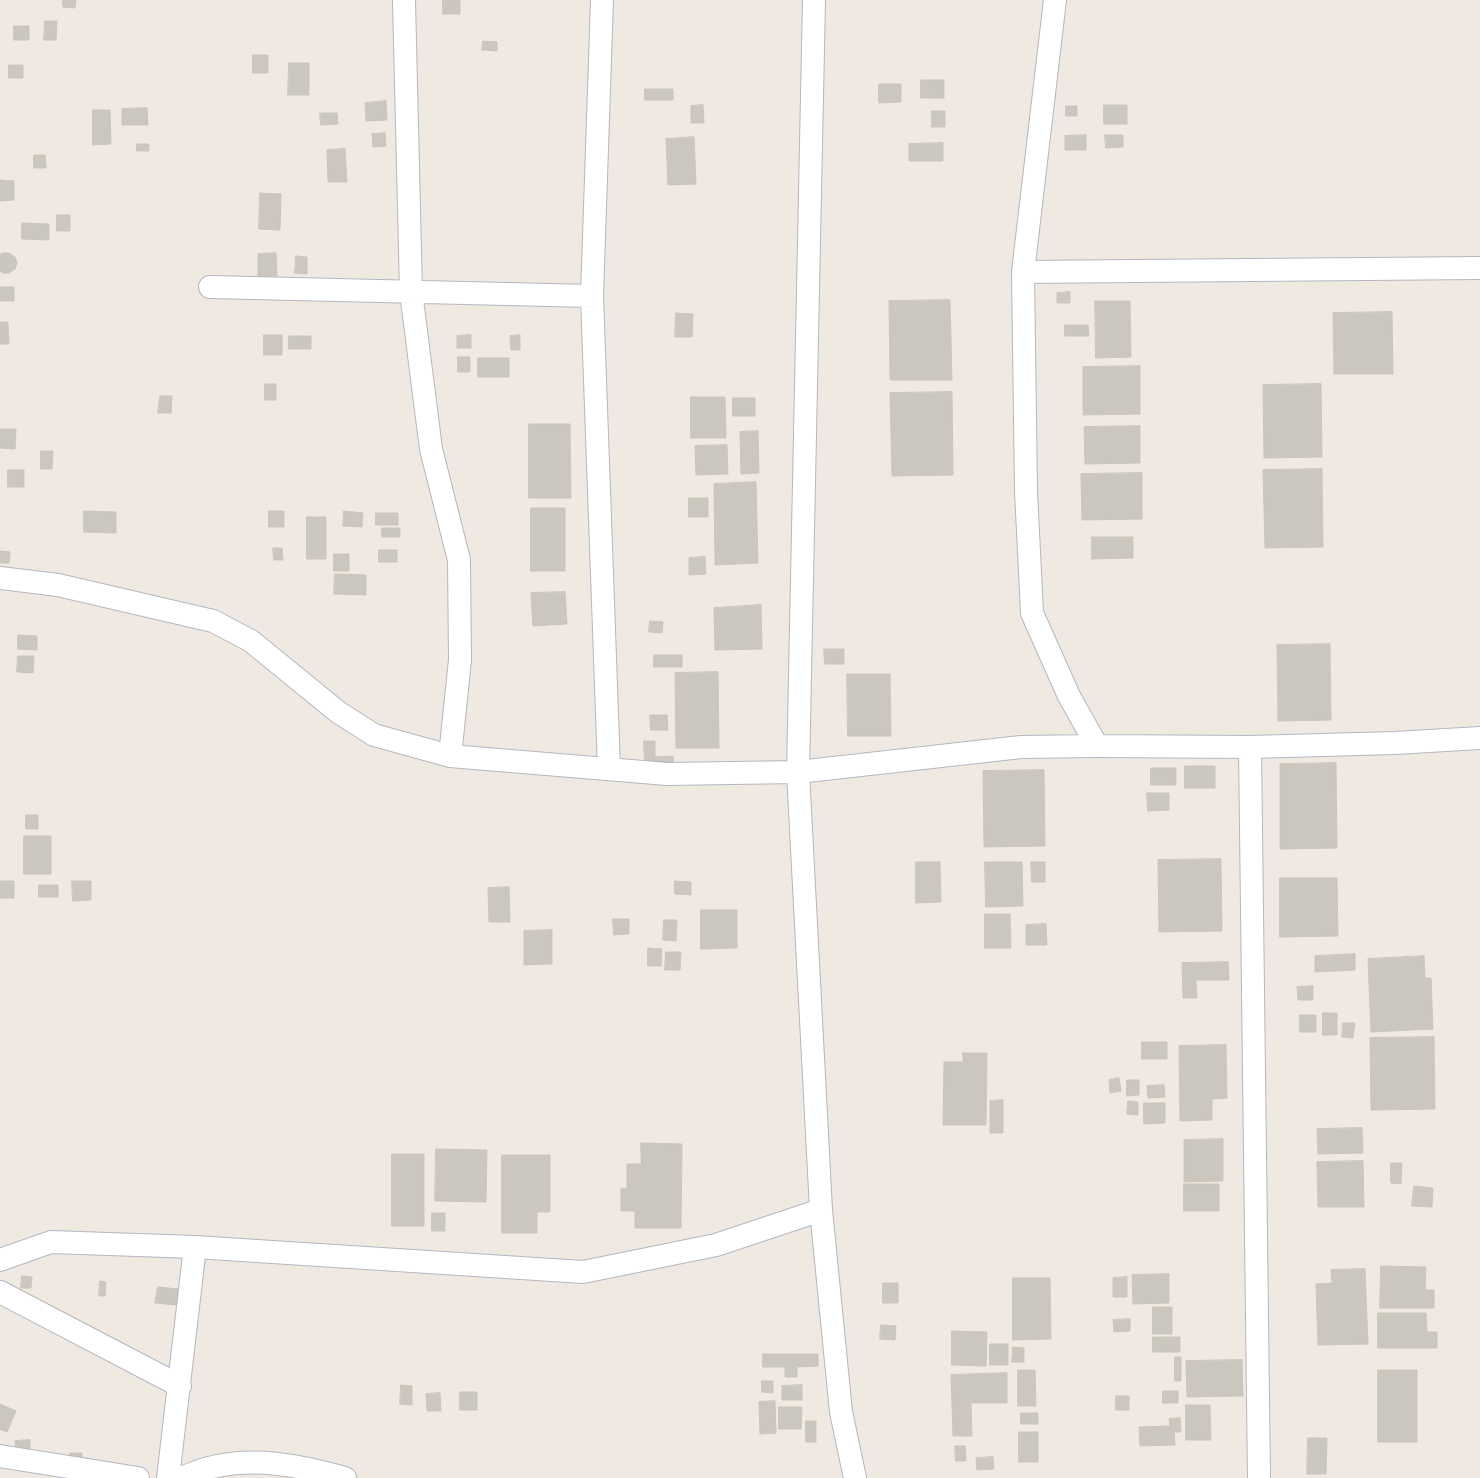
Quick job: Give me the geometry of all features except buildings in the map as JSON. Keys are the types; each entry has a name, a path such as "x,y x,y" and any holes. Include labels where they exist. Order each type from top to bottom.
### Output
{"street":[{"path":"404,0 411,292 431,449 459,560 460,660 450,756"},
{"path":"602,0 592,296 609,769"},
{"path":"814,0 798,772 821,1210 841,1412 855,1478"},
{"path":"1055,0 1023,272 1026,491 1032,613 1069,696 1097,746"},
{"path":"1023,272 1480,268"},
{"path":"210,287 592,296"},
{"path":"0,578 58,585 214,621 251,641 338,712 374,735 450,756 667,774 798,772 1021,747 1250,746 1395,743 1480,738"},
{"path":"1250,746 1259,1478"},
{"path":"0,1260 51,1242 195,1247 583,1272 716,1245 821,1210"},
{"path":"168,1478 180,1386 195,1247"},
{"path":"0,1292 180,1386"},
{"path":"0,1456 138,1478"},
{"path":"180,1478 209,1468 243,1463 282,1464 345,1478"}]}
